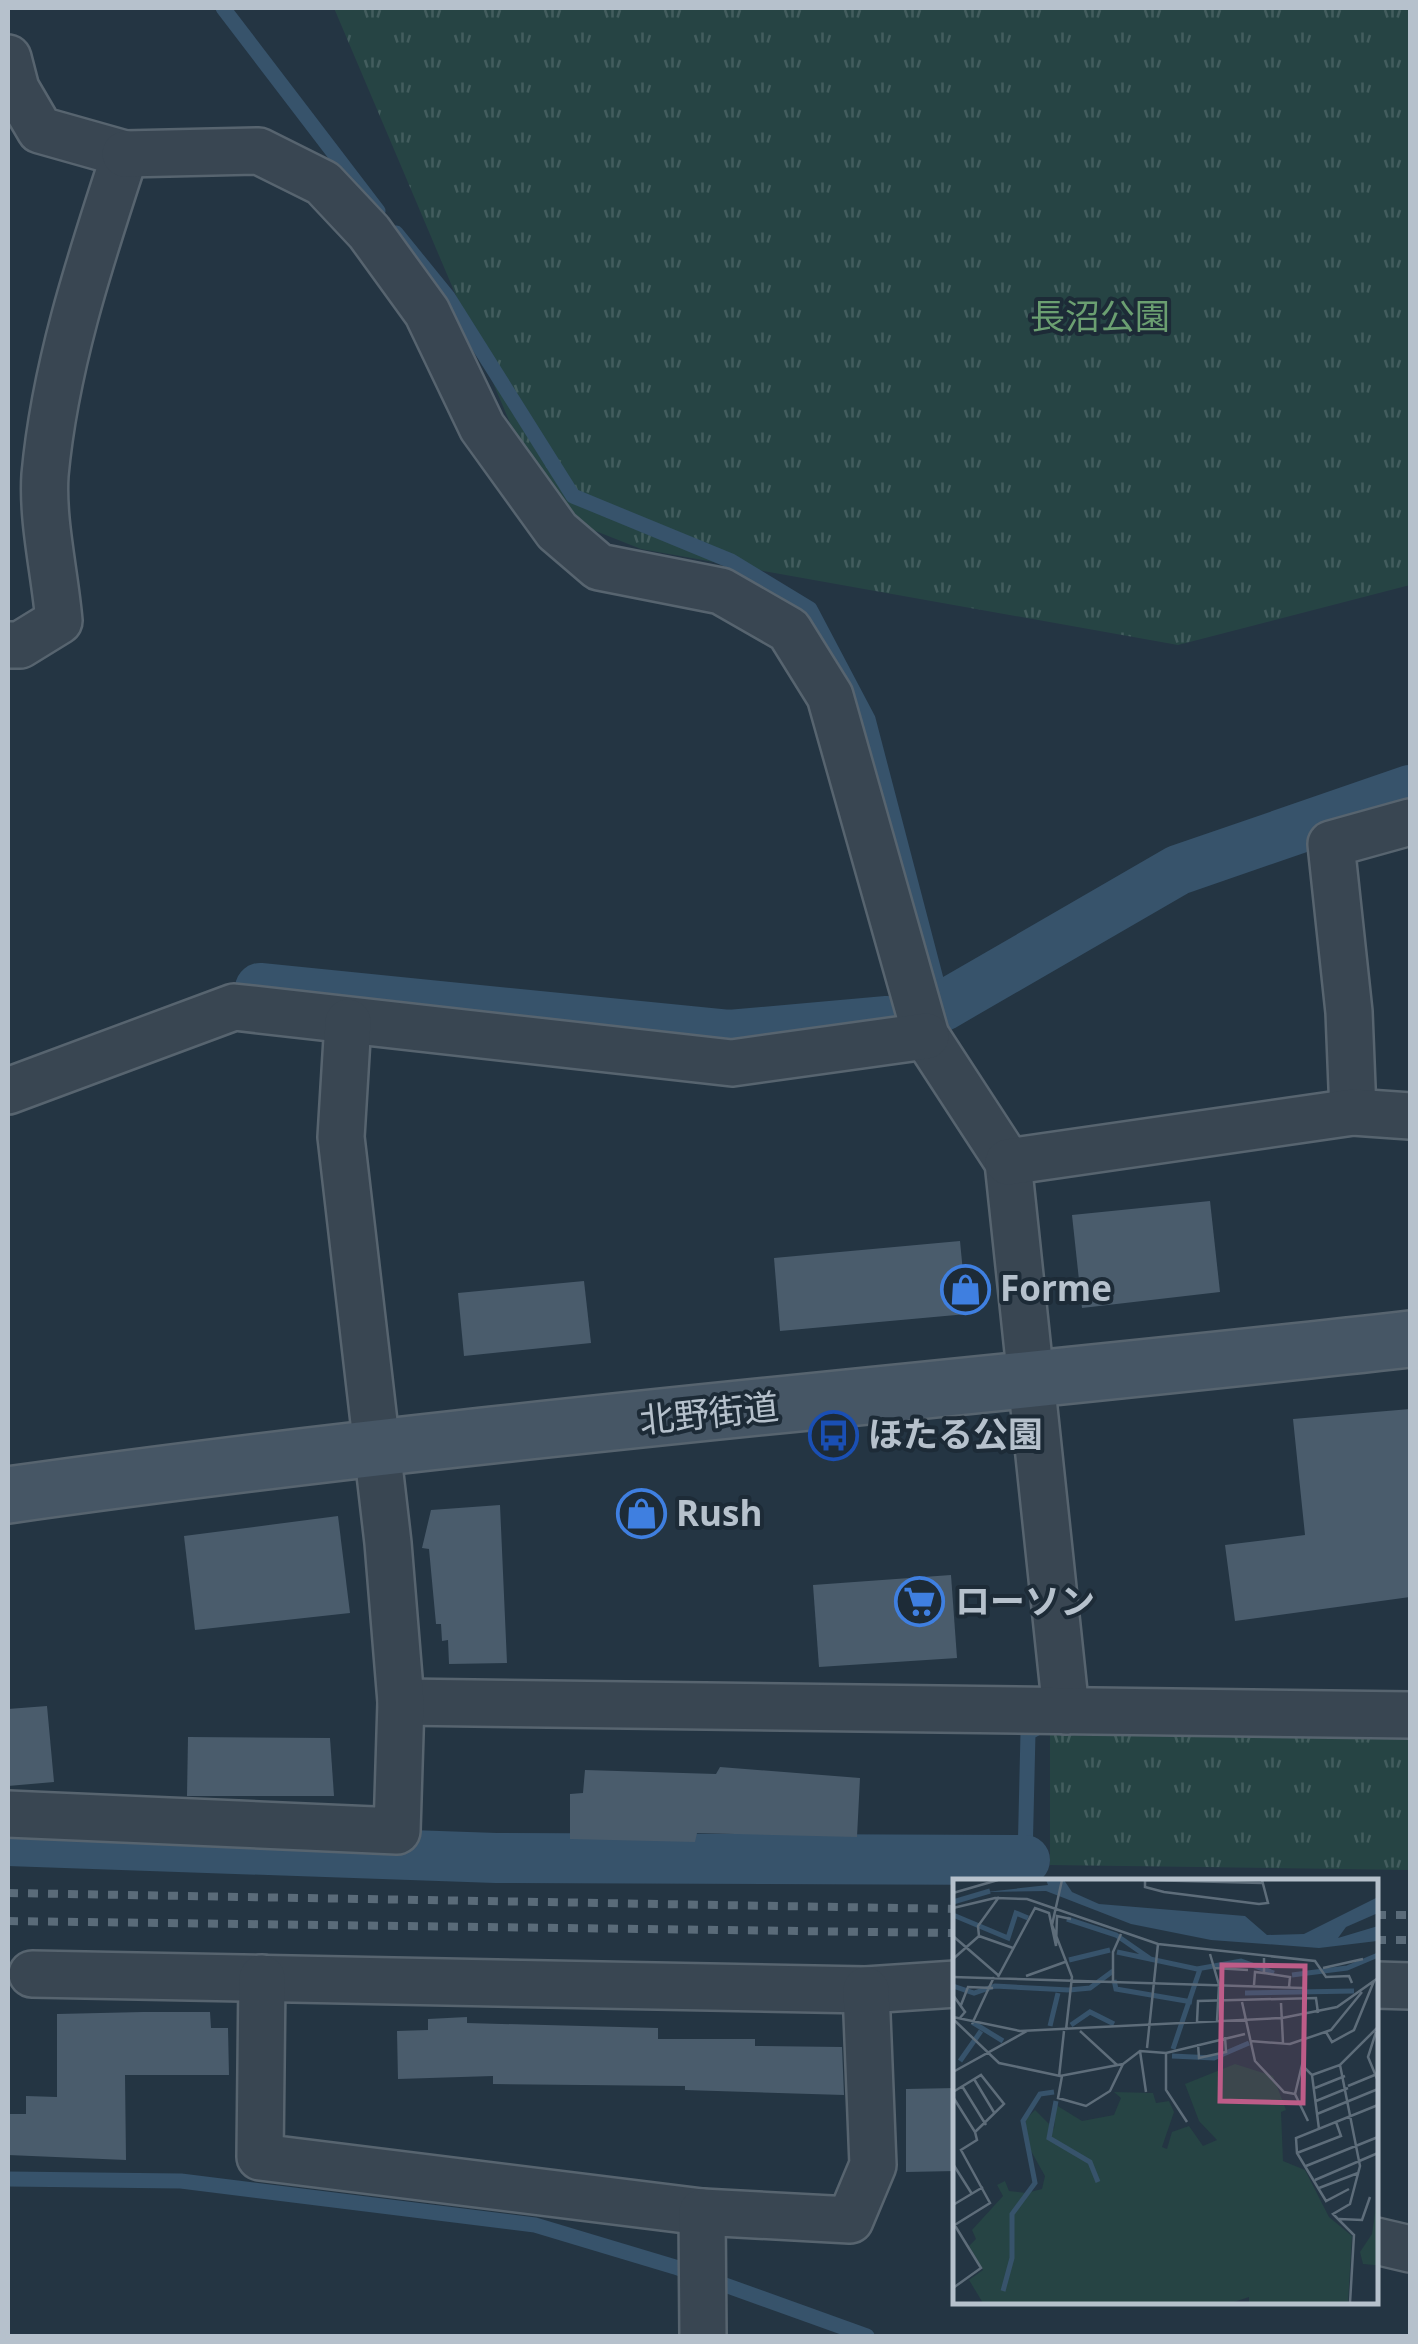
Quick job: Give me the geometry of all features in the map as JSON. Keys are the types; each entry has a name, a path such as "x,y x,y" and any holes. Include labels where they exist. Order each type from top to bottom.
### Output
{"main road":[{"name":"北野街道","path":"8,1495 376,1447 1034,1382 1410,1339"}],"street":[{"path":"8,58 16,89 40,130 125,154 259,150 323,183 370,232 427,312 482,428 557,531 599,567 721,592 789,630 830,696 926,1036 1008,1162 1066,1710"},
{"path":"8,645 20,645 59,621 45,479 59,383 80,295 125,154"},
{"path":"1353,1112 1349,1012 1331,844 1410,822"},
{"path":"8,1091 234,1007 732,1063 926,1036"},
{"path":"8,1814 397,1832 401,1702 341,1137 348,1022"},
{"path":"1008,1162 1353,1112 1410,1116"},
{"path":"401,1702 1410,1715"},
{"path":"32,1974 866,1990 953,1984"},
{"path":"262,1978 260,2156 702,2212 850,2220 873,2165 866,1990"},
{"path":"1378,1985 1410,1986"},
{"path":"702,2212 703,2336"},
{"path":"1378,2241 1410,2249"}],"green space":[{"name":"長沼公園","path":"334,8 1410,8 1410,585 1178,645 641,549 583,526 522,451"},
{"path":"1050,1735 1410,1739 1410,1870 1050,1865"}],"building":[{"path":"1210,1201 1220,1292 1082,1308 1072,1215"},
{"path":"960,1241 967,1314 780,1331 774,1258"},
{"path":"584,1281 591,1343 464,1356 458,1293"},
{"path":"1410,1409 1410,1597 1235,1621 1225,1545 1305,1535 1293,1419"},
{"path":"500,1505 507,1663 449,1664 448,1640 442,1641 441,1624 436,1624 429,1549 422,1548 431,1510"},
{"path":"338,1516 350,1613 195,1630 184,1536"},
{"path":"951,1575 957,1658 819,1667 813,1585"},
{"path":"47,1706 54,1782 8,1786 8,1709"},
{"path":"188,1737 330,1738 334,1796 187,1796"},
{"path":"720,1767 860,1778 857,1837 697,1833 695,1842 570,1839 570,1794 583,1793 585,1770 716,1774"},
{"path":"210,2012 211,2028 228,2028 229,2075 125,2075 126,2160 8,2155 8,2114 26,2114 26,2096 57,2097 57,2014"},
{"path":"467,2017 467,2023 658,2028 658,2039 755,2039 755,2046 842,2047 844,2095 685,2090 685,2086 493,2084 493,2076 398,2079 397,2031 428,2030 428,2019"},
{"path":"953,2088 953,2171 906,2172 906,2089"}],"waterway":[{"path":"223,8 378,211"},
{"path":"396,233 448,297 573,496 731,561 810,609 868,719 943,1006"},
{"path":"943,1006 1178,870 1410,790"},
{"path":"260,988 729,1035 887,1021"},
{"path":"1025,1860 1028,1733 1046,1723"},
{"path":"8,1841 496,1858 1025,1860"},
{"path":"8,2179 181,2181 535,2225 675,2267 867,2336"}],"railway":[{"path":"8,1893 953,1909"},
{"path":"1378,1915 1410,1915"},
{"path":"8,1921 953,1933"},
{"path":"1378,1940 1410,1940"}],"place":[{"name":"Forme","path":"965,1289"},
{"name":"ほたる公園","path":"833,1435"},
{"name":"Rush","path":"641,1514"},
{"name":"ローソン","path":"920,1602"}]}
